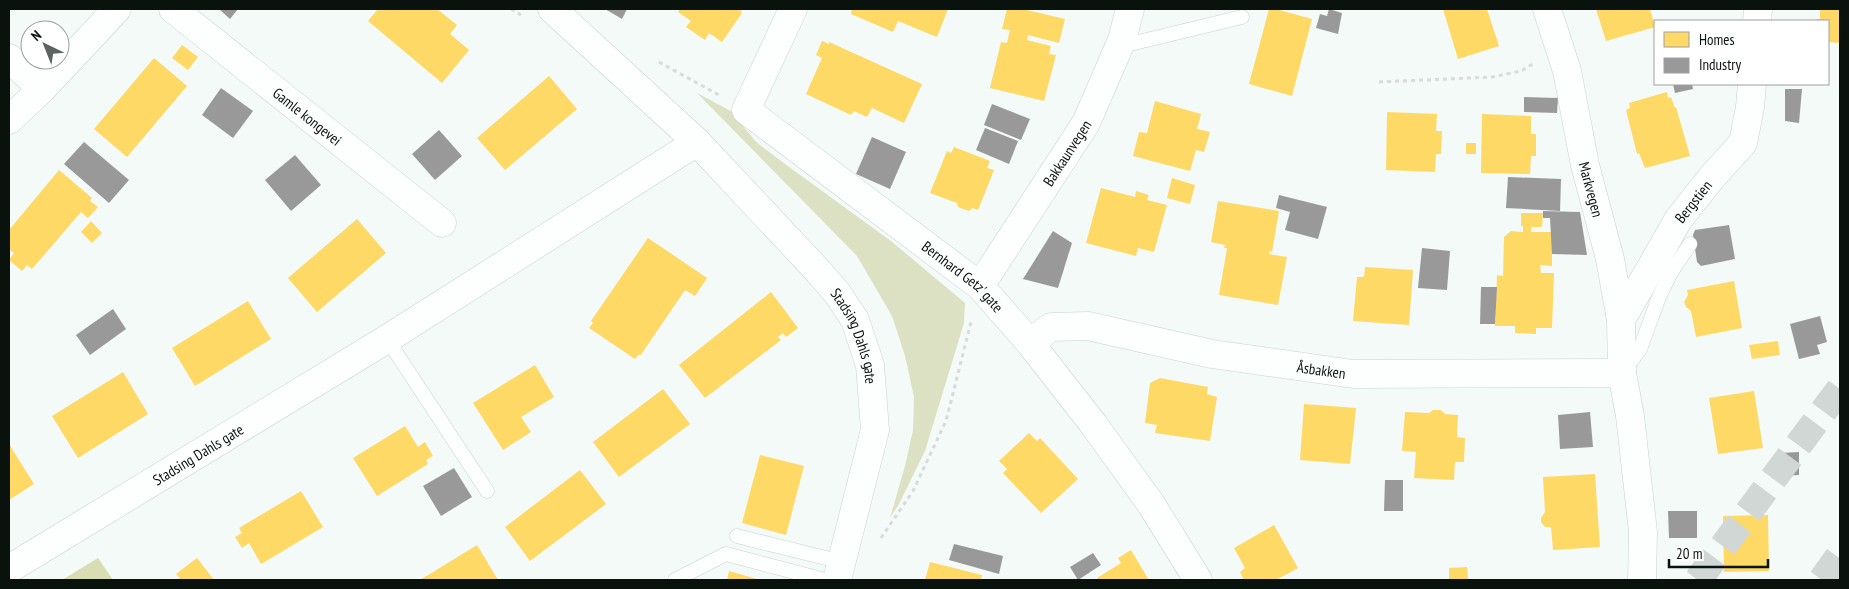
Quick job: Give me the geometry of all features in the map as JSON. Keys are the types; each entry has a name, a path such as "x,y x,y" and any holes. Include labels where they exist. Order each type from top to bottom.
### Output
{"street":[{"path":"9,120 42,89 117,9"},
{"name":"Gamle kongevei","path":"173,9 442,223"},
{"name":"Stadsing Dahls gate","path":"552,9 697,142 818,271 837,293 855,320 870,365 875,430 835,574"},
{"path":"746,110 793,9"},
{"name":"Bakkaunvegen","path":"980,286 1086,123 1122,40 1130,9"},
{"name":"Markvegen","path":"1548,9 1567,71 1586,166 1610,259 1621,320 1622,373 1630,416 1643,532 1642,580"},
{"path":"9,58 42,89"},
{"name":"Bergstien","path":"1621,320 1678,220 1712,177 1743,143 1752,85"},
{"name":"Bernhard Getz' gate","path":"746,110 980,286 1030,343 1094,424 1152,504 1198,580"},
{"name":"Stadsing Dahls gate","path":"9,569 387,339 697,142"},
{"name":"Åsbakken","path":"1030,343 1051,327 1088,326 1212,354 1352,374 1622,373"}],"lane":[{"path":"1122,40 1134,43 1242,17"},
{"path":"1622,373 1640,349 1659,297 1670,274 1690,244"},
{"path":"387,339 487,490"},
{"path":"737,536 835,574"},
{"path":"675,580 726,554 835,574"}],"path":[{"path":"511,9 521,15"},
{"path":"658,62 746,110"},
{"path":"1379,82 1492,77 1521,71 1535,62"},
{"path":"880,540 913,491 946,421 980,286"}],"green space":[{"path":"697,93 740,116 742,125 756,142 891,241 965,303 964,323 925,451 890,518 913,430 914,397 905,356 892,316 857,256"},
{"path":"98,558 113,580 62,580"}],"building: Homes":[{"path":"378,9 437,9 457,25 450,34 469,50 442,83 368,21"},
{"path":"680,9 743,9 722,42 709,33 705,40 686,27 691,21 678,12"},
{"path":"852,9 948,9 937,37 898,21 893,32 851,14"},
{"path":"1007,9 1023,9 1065,19 1059,43 1028,35 1027,40 1051,46 1049,54 1056,55 1044,101 990,88 1001,42 1007,43 1010,30 1002,29"},
{"path":"1269,9 1276,9 1312,19 1292,96 1249,84"},
{"path":"1443,9 1487,9 1499,46 1458,59"},
{"path":"1596,9 1650,9 1654,27 1606,41"},
{"path":"1820,9 1840,9 1840,43 1829,42 1829,20 1816,20 1820,19"},
{"path":"822,41 829,44 829,42 922,84 904,123 872,108 867,117 854,111 851,115 806,94 822,58 816,55"},
{"path":"182,45 198,57 188,70 172,58"},
{"path":"154,58 187,86 127,157 94,129"},
{"path":"549,76 577,109 505,170 477,138"},
{"path":"1667,92 1668,98 1671,97 1676,107 1690,156 1645,168 1639,153 1637,154 1626,110 1630,108 1629,103"},
{"path":"1155,101 1201,114 1197,129 1210,132 1204,152 1196,150 1190,171 1133,156 1139,132 1147,133"},
{"path":"1387,112 1437,114 1436,131 1442,131 1441,154 1436,154 1435,172 1386,170"},
{"path":"1482,114 1531,116 1531,134 1536,134 1536,156 1531,156 1530,174 1481,173"},
{"path":"1466,143 1476,143 1476,154 1466,154"},
{"path":"954,147 990,161 987,168 994,170 978,210 972,208 969,211 958,207 957,203 930,193 947,151 951,153"},
{"path":"59,170 92,198 90,201 98,207 88,218 81,212 32,269 27,265 22,271 9,260 14,253 9,249 9,230"},
{"path":"1172,178 1195,185 1190,204 1167,198"},
{"path":"1101,188 1135,197 1136,191 1149,195 1147,200 1167,205 1154,252 1138,248 1136,256 1086,243"},
{"path":"1218,201 1279,211 1272,252 1270,251 1269,254 1287,257 1278,305 1219,295 1227,248 1224,248 1225,245 1211,242"},
{"path":"1521,213 1543,213 1542,227 1531,227 1531,232 1552,232 1552,266 1540,265 1541,273 1554,273 1552,328 1536,328 1536,334 1515,333 1515,326 1495,326 1497,275 1503,276 1504,237 1511,231 1523,232"},
{"path":"357,219 386,253 317,312 288,278"},
{"path":"91,221 102,233 92,243 81,232"},
{"path":"648,238 707,278 695,296 685,290 640,356 639,354 635,359 589,328 593,323 591,321"},
{"path":"1365,267 1413,270 1409,325 1353,321 1357,277 1364,277"},
{"path":"1734,281 1742,328 1696,337 1691,311 1684,302 1688,295 1687,290"},
{"path":"771,292 798,328 786,337 783,333 778,337 781,340 705,398 679,365"},
{"path":"248,301 271,339 195,386 172,348"},
{"path":"1778,341 1780,355 1752,359 1749,345"},
{"path":"535,365 554,397 521,417 531,432 503,450 473,403"},
{"path":"123,372 148,414 78,458 52,416"},
{"path":"1160,378 1208,387 1207,394 1217,397 1210,441 1155,433 1157,425 1145,423 1150,383"},
{"path":"663,389 690,424 619,477 593,442"},
{"path":"1754,391 1763,448 1718,454 1709,398"},
{"path":"1304,404 1356,408 1350,464 1300,460"},
{"path":"1433,410 1441,410 1445,414 1458,415 1457,437 1465,438 1464,462 1455,462 1454,480 1414,478 1416,452 1402,451 1405,412 1429,413"},
{"path":"405,426 418,447 425,442 433,456 426,460 428,464 377,496 353,458"},
{"path":"1029,433 1037,441 1040,438 1078,479 1041,513 1003,473 1007,469 999,461"},
{"path":"9,444 34,484 9,500"},
{"path":"760,455 804,466 786,535 742,523"},
{"path":"580,470 606,504 530,561 505,527"},
{"path":"1595,474 1600,547 1553,550 1551,527 1545,527 1541,522 1545,512 1543,477"},
{"path":"301,491 323,527 261,564 249,543 242,548 235,537 242,533 239,528"},
{"path":"1768,515 1769,571 1724,572 1723,516"},
{"path":"1274,525 1298,568 1276,580 1244,580 1240,572 1245,568 1234,548"},
{"path":"477,545 498,580 420,580 438,569"},
{"path":"1131,550 1149,580 1098,580 1097,578 1121,563 1118,558"},
{"path":"197,558 214,580 177,580 180,578 176,574"},
{"path":"930,562 982,575 981,580 925,580"},
{"path":"1467,567 1468,580 1449,580 1449,568"},
{"path":"729,571 760,580 727,580"}],"building: Industry":[{"path":"219,9 238,9 230,19"},
{"path":"605,9 627,9 622,19"},
{"path":"1329,9 1342,13 1338,34 1316,28 1320,14 1327,16"},
{"path":"1673,85 1692,85 1693,89 1675,93"},
{"path":"221,88 253,111 233,138 202,115"},
{"path":"1785,89 1802,89 1799,123 1785,121"},
{"path":"1524,97 1558,98 1557,113 1524,112"},
{"path":"992,104 1030,119 1021,140 984,125"},
{"path":"985,128 1018,141 1009,164 976,150"},
{"path":"439,130 462,156 435,180 412,154"},
{"path":"872,137 906,152 890,189 856,174"},
{"path":"84,142 129,180 109,203 64,164"},
{"path":"295,155 321,185 291,211 265,180"},
{"path":"1508,177 1561,179 1560,211 1506,208"},
{"path":"1279,195 1327,207 1318,239 1285,230 1290,212 1276,208"},
{"path":"1543,211 1580,212 1587,255 1552,254 1550,218 1543,218"},
{"path":"1729,225 1735,259 1701,266 1697,262 1693,235 1695,230"},
{"path":"1053,231 1072,243 1058,288 1023,279"},
{"path":"1422,248 1450,251 1447,290 1418,288"},
{"path":"1481,287 1497,287 1495,324 1480,324"},
{"path":"113,309 126,329 90,355 76,335"},
{"path":"1820,316 1827,342 1817,345 1820,354 1799,359 1790,324"},
{"path":"1590,412 1593,447 1560,449 1558,415"},
{"path":"1799,452 1799,475 1780,476 1780,453"},
{"path":"454,468 472,497 441,516 423,486"},
{"path":"1385,480 1403,480 1403,511 1384,511"},
{"path":"1668,511 1697,511 1697,538 1669,538"},
{"path":"954,544 1003,556 999,574 949,560"},
{"path":"1093,553 1101,565 1078,580 1070,567"}],"tunnel":[{"path":"1698,580 1840,389"},
{"path":"1822,580 1840,555"}]}
